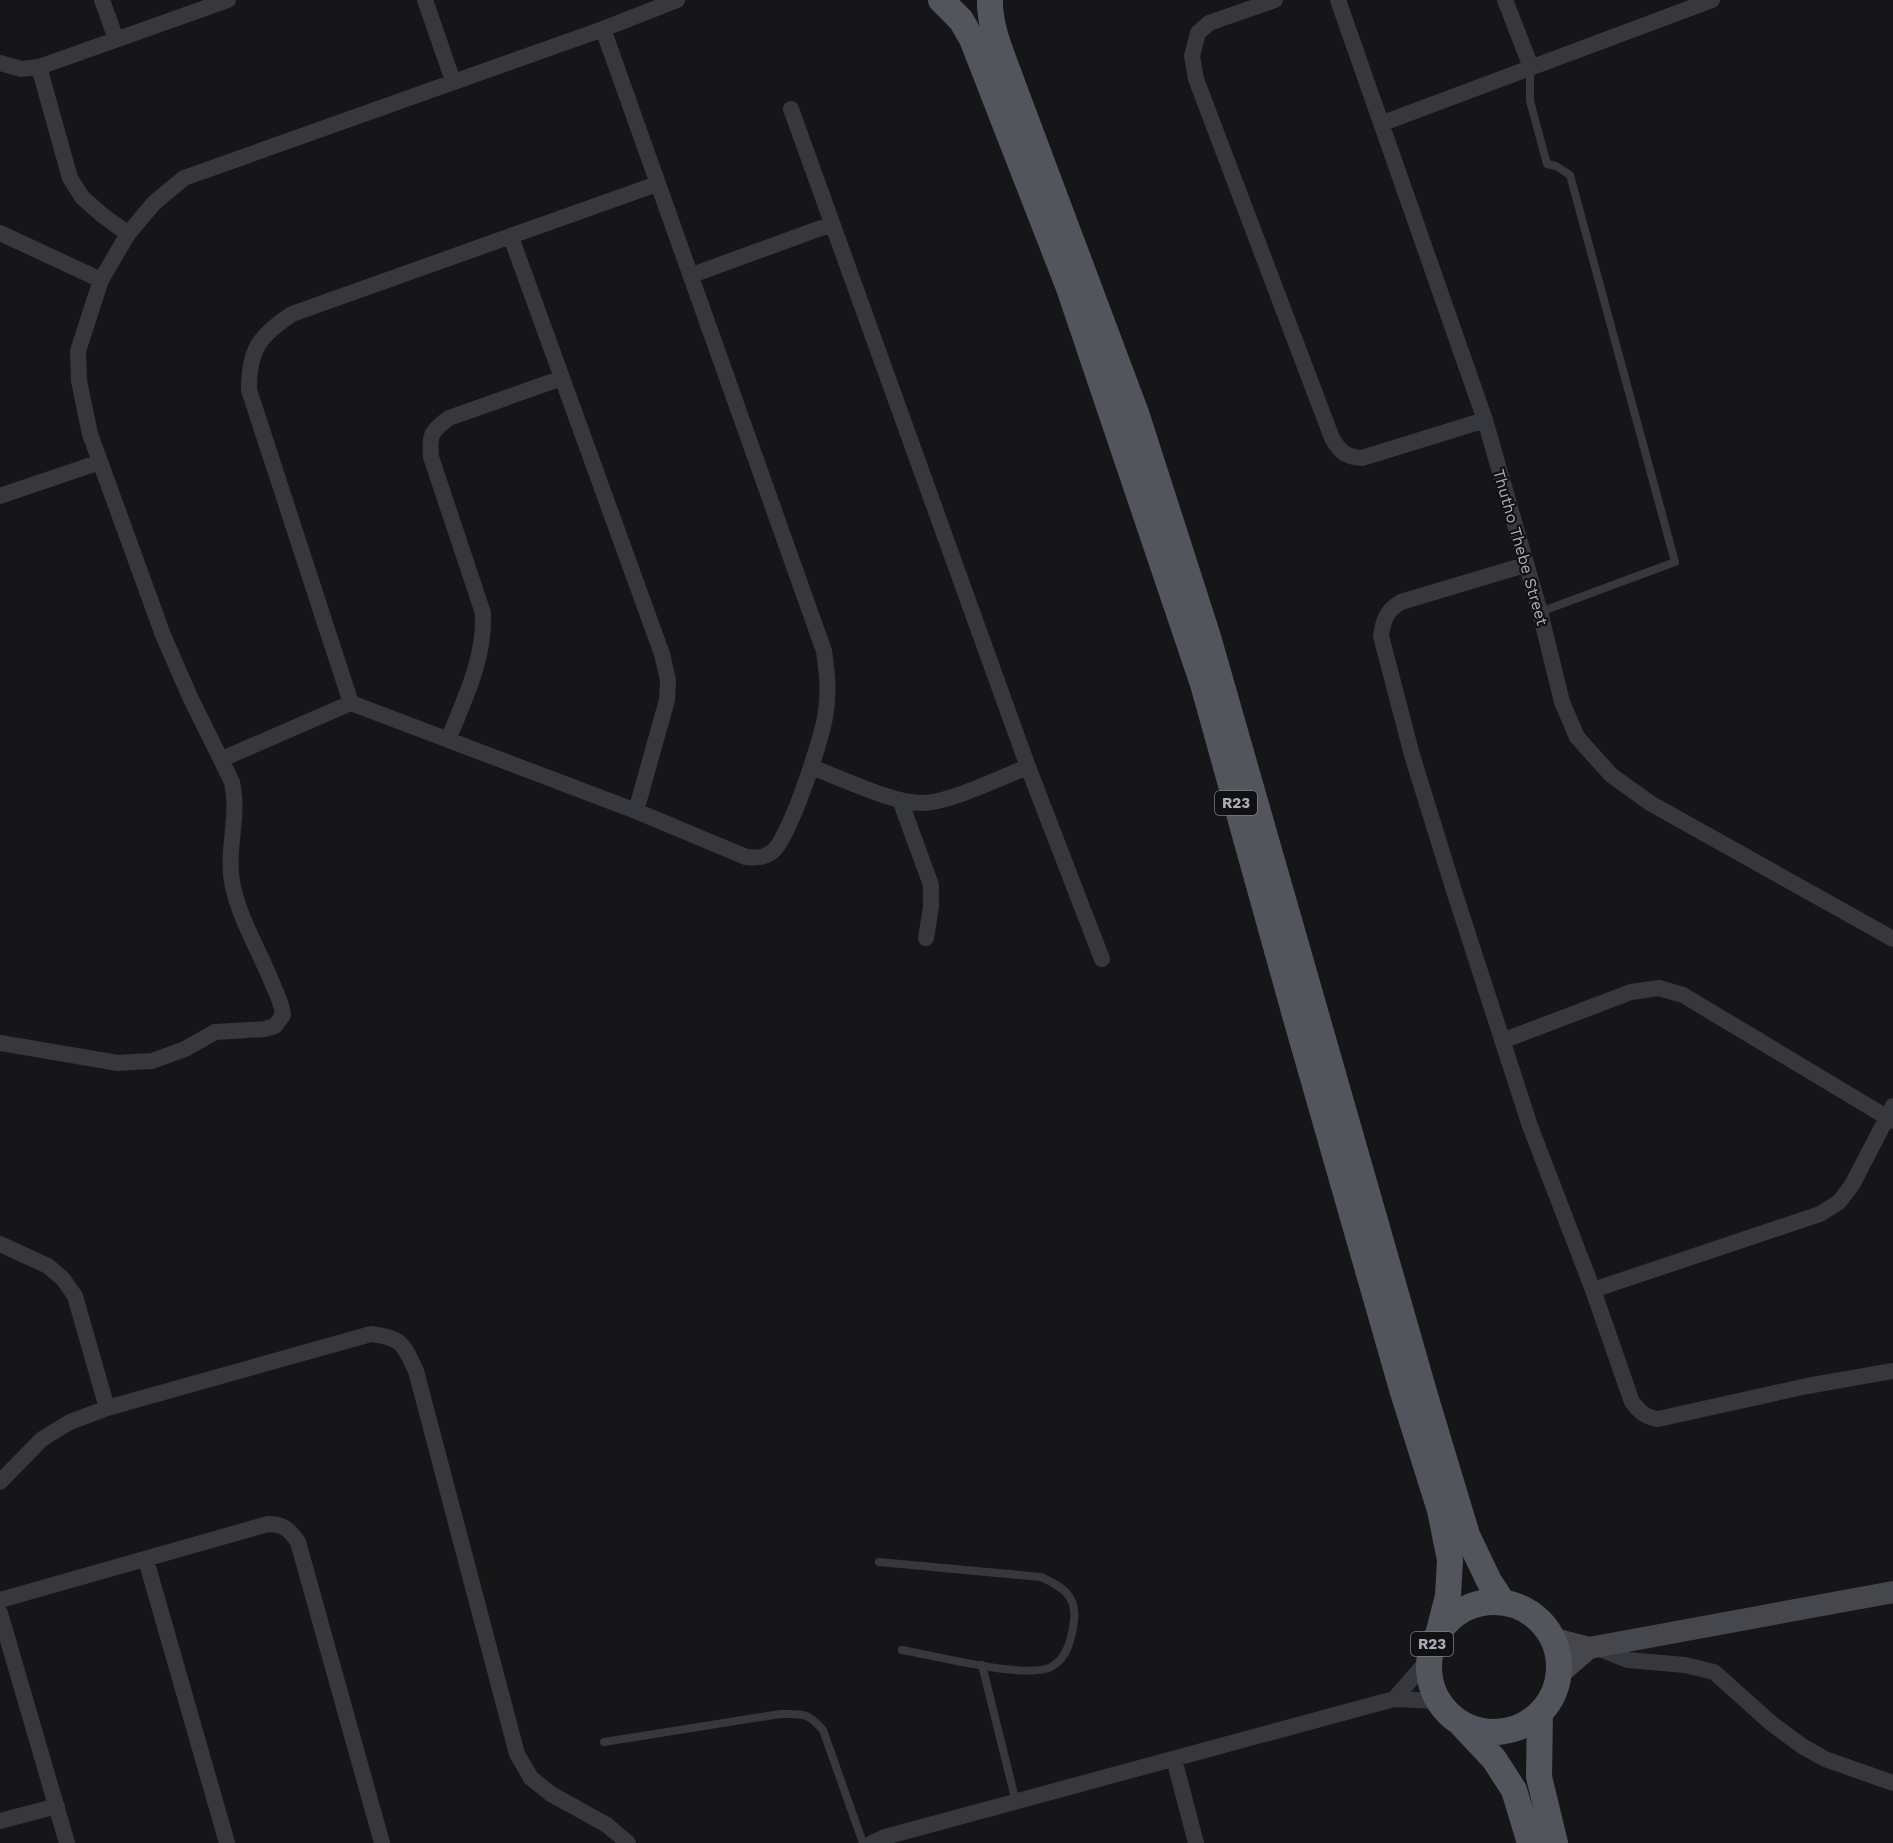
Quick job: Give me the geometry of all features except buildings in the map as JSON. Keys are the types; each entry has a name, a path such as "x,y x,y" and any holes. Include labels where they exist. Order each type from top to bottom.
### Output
{"main road":[{"name":"R23","path":"941,0 961,20 972,39 1069,288 1203,684 1385,1332 1440,1510 1450,1560 1448,1596 1439,1631"},
{"name":"R23","path":"990,0 991,17 1013,85 1136,413 1208,637 1467,1535 1502,1602"},
{"name":"R23","path":"1459,1722 1487,1732 1516,1729 1529,1722 1550,1702 1559,1674 1559,1656 1554,1639 1538,1618 1527,1610 1515,1604 1487,1601 1466,1608 1448,1620 1439,1631 1432,1644 1429,1673 1438,1701 1494,1759 1514,1790 1530,1843"},
{"name":"R23","path":"1540,1713 1539,1777 1555,1843"}],"street":[{"path":"102,0 116,39"},
{"path":"0,63 21,69 39,67 228,0"},
{"path":"425,0 453,81"},
{"path":"0,1043 118,1063 152,1060 185,1049 215,1032 265,1029 275,1026 283,1015 240,913 232,887 229,867 235,795 222,759 190,699 163,635 90,434 79,381 78,351 102,280 128,234 154,203 184,178 603,29 677,0"},
{"path":"1275,0 1209,23 1198,33 1192,56 1196,79 1332,438 1339,450 1348,457 1362,458 1485,420"},
{"name":"Thutho Thebe Street","path":"1338,0 1383,123 1485,420 1540,612 1562,702 1576,737 1611,775 1650,803 1893,939"},
{"path":"1506,0 1530,67"},
{"path":"1383,123 1712,0"},
{"path":"222,759 351,703 636,811 746,857 759,858 773,852 782,841 811,767 826,714 829,681 824,651 603,29"},
{"path":"39,67 70,177 82,197 100,214 128,234"},
{"path":"791,109 1028,767 1102,959"},
{"path":"351,703 249,390 249,368 256,344 270,329 292,314 657,184"},
{"path":"692,275 832,224"},
{"path":"0,233 102,280"},
{"path":"510,237 662,654 668,680 668,700 636,811"},
{"path":"448,740 473,679 480,652 483,613 431,457 429,441 435,428 449,418 562,378"},
{"path":"0,496 100,462"},
{"path":"1525,565 1401,602 1391,608 1385,616 1381,636 1412,754 1502,1041 1530,1126 1593,1290 1632,1402 1647,1417 1658,1419 1807,1386 1893,1371"},
{"path":"811,767 900,801 924,804 1028,767"},
{"path":"900,801 931,885 931,907 926,938"},
{"path":"1502,1041 1631,992 1659,988 1683,996 1891,1114 1852,1185 1839,1202 1820,1214 1593,1290"},
{"path":"0,1244 48,1266 63,1279 75,1296 107,1408"},
{"path":"0,1482 42,1439 70,1422 107,1408 371,1335 391,1337 405,1348 416,1371 517,1754 531,1778 551,1794 607,1826 628,1843"},
{"path":"0,1600 267,1524 280,1524 290,1531 298,1542 382,1843"},
{"path":"146,1560 227,1843"},
{"path":"1559,1674 1592,1647 1893,1592"},
{"path":"0,1613 67,1843"},
{"path":"1554,1639 1592,1647 1628,1660 1685,1665 1714,1672 1771,1723 1802,1746 1825,1759 1893,1783"},
{"path":"1394,1699 1429,1659"},
{"path":"872,1843 885,1837 1394,1699 1438,1701"},
{"path":"1174,1759 1196,1843"},
{"path":"0,1821 57,1806"}],"lane":[{"path":"1530,67 1530,101 1547,164 1570,175 1675,562 1540,612"},
{"path":"879,1562 1041,1577 1061,1586 1073,1603 1075,1617 1070,1643 1063,1657 1051,1667 1036,1672 982,1665 902,1650"},
{"path":"982,1665 1016,1802"},
{"path":"604,1742 780,1714 812,1717 823,1730 863,1843"}]}
